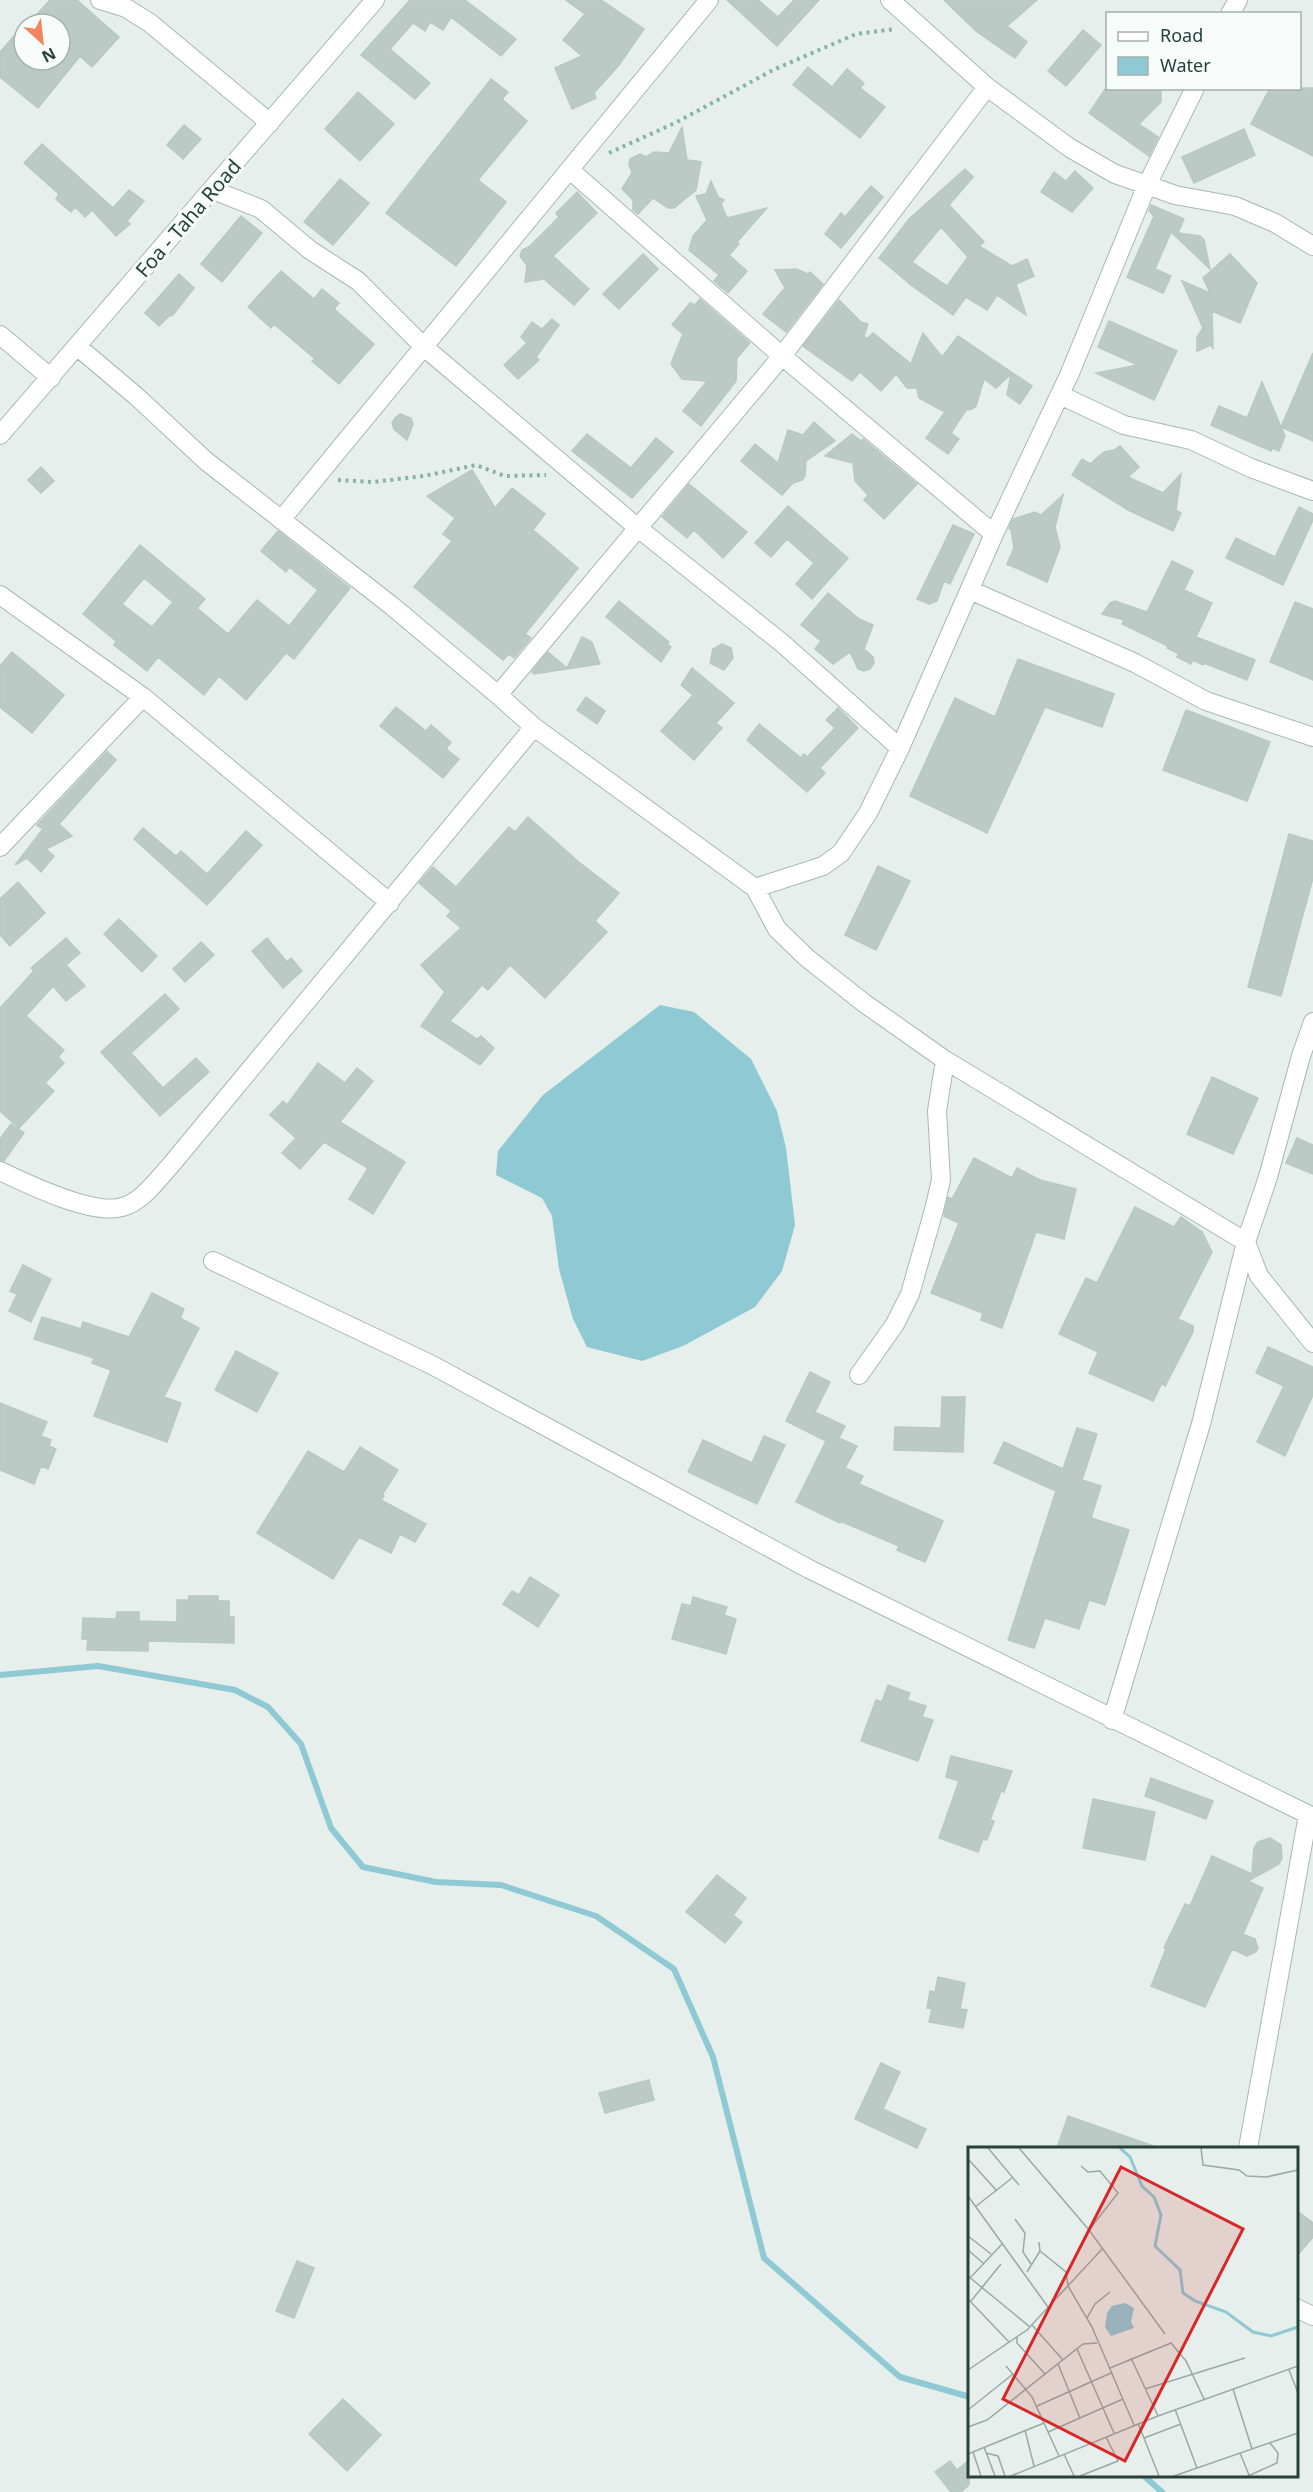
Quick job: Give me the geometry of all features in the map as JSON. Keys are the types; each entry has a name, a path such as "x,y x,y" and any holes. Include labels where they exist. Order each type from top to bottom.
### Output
{"street":[{"path":"100,0 126,8 150,23 270,123"},
{"name":"Foa - Taha Road","path":"0,435 375,0"},
{"path":"281,520 710,0"},
{"path":"890,0 987,87 1070,148 1115,174 1175,195 1235,206 1275,223 1313,246"},
{"path":"498,694 782,356 987,87"},
{"path":"755,888 823,866 841,853 868,813 900,748 994,534 1060,395 1147,185 1194,90"},
{"path":"570,170 782,356 994,534"},
{"path":"213,190 261,209 310,250 358,281 424,347 638,528 782,643 900,748"},
{"path":"0,335 51,378"},
{"path":"78,347 136,396 206,461 392,606 534,727 755,888 777,929 807,958 864,1003 945,1060 1246,1242 1259,1276 1313,1343"},
{"path":"1060,395 1124,425 1191,440 1251,468 1313,491"},
{"path":"970,590 1135,663 1206,701 1313,737"},
{"path":"0,596 143,697 390,903"},
{"path":"0,847 143,697"},
{"path":"0,1171 37,1189 101,1208 122,1208 139,1199 170,1166 534,727"},
{"path":"1112,1720 1201,1424 1246,1242 1268,1177 1301,1056 1313,1022"},
{"path":"859,1375 895,1324 909,1294 934,1210 940,1180 937,1111 945,1060"},
{"path":"213,1261 432,1365 809,1569 1310,1816 1248,2147"},
{"path":"1298,2309 1313,2316"}],"path":[{"path":"603,156 677,122 773,70 856,34 920,26"},
{"path":"315,479 373,482 424,476 476,465 505,476 573,474"}],"water":[{"path":"660,1005 694,1012 751,1059 777,1111 786,1148 795,1225 782,1271 755,1307 683,1346 642,1361 587,1347 573,1319 559,1269 552,1216 542,1198 496,1175 498,1151 543,1095"}],"building":[{"path":"50,0 77,0 119,37 92,67 80,56 72,66 72,12 39,12"},
{"path":"410,0 465,0 516,39 501,56 451,17 443,30 430,22 425,31 413,23 390,49 430,83 415,99 361,55"},
{"path":"566,0 601,0 644,29 619,65 594,93 596,98 572,109 555,68 582,56 563,40 585,14"},
{"path":"727,0 758,0 778,17 794,0 819,0 777,46"},
{"path":"944,0 1037,0 1007,26 1027,42 1015,58 977,32"},
{"path":"1083,30 1101,45 1066,86 1048,71"},
{"path":"12,38 12,72 67,72 38,108 0,77 0,52"},
{"path":"808,67 832,87 847,69 864,83 860,88 885,107 860,138 793,85"},
{"path":"491,79 508,92 502,99 527,121 478,180 506,202 456,266 386,213"},
{"path":"1106,88 1106,90 1161,90 1161,102 1139,124 1158,137 1149,156 1089,113"},
{"path":"1313,88 1313,156 1251,124 1269,90"},
{"path":"358,92 394,124 360,161 325,129"},
{"path":"184,125 201,139 183,159 167,145"},
{"path":"682,127 687,160 701,162 696,190 674,208 668,208 653,198 638,214 633,210 633,200 622,189 632,173 630,159 640,154 646,157 654,152 669,153"},
{"path":"1244,129 1255,155 1194,183 1182,157"},
{"path":"42,144 113,208 129,190 144,201 127,221 130,224 116,236 92,210 85,217 75,207 71,212 56,199 59,194 24,163"},
{"path":"965,169 973,177 949,205 984,242 979,246 1012,266 1027,259 1034,276 1016,284 1026,315 997,295 987,310 966,297 953,315 911,285 879,258 909,219","holes":["941,227 968,257 947,286 912,262"]},
{"path":"1075,171 1093,188 1072,212 1041,192 1054,172 1066,181"},
{"path":"340,179 369,203 333,245 304,222"},
{"path":"711,181 718,197 724,200 721,204 727,218 767,208 737,242 739,244 729,255 747,271 728,293 714,281 719,275 689,250 693,236 707,220 696,196 706,194"},
{"path":"871,186 883,197 841,248 825,234 841,213 845,217"},
{"path":"577,192 597,213 553,256 589,289 574,305 544,279 525,282 527,265 520,256 522,250 529,247 559,217 556,213"},
{"path":"1151,205 1184,219 1178,233 1200,236 1204,240 1210,269 1171,232 1155,269 1171,276 1163,293 1127,277 1154,216 1149,211"},
{"path":"241,216 262,233 222,282 201,264"},
{"path":"643,254 658,269 619,309 603,294"},
{"path":"1230,254 1257,283 1240,323 1212,311 1213,349 1211,345 1197,351 1197,337 1203,328 1182,281 1210,293 1203,278"},
{"path":"796,269 808,274 810,272 823,284 786,332 763,314 785,288 775,270"},
{"path":"281,271 314,299 322,289 339,303 334,309 374,344 339,384 312,361 315,359 274,324 271,328 248,307"},
{"path":"179,274 194,288 172,316 170,315 159,326 145,313"},
{"path":"700,299 750,343 737,358 736,381 701,426 683,411 707,381 682,379 671,364 683,334 672,325 690,303 695,305"},
{"path":"839,300 861,322 868,324 864,336 872,343 868,338 873,333 911,364 923,333 942,357 958,336 1032,386 1020,404 1007,395 1011,374 996,388 984,379 976,406 966,410 951,433 959,439 948,454 926,438 945,412 919,398 917,388 907,388 896,374 881,391 860,372 852,381 803,346"},
{"path":"552,319 559,325 536,357 539,360 518,379 504,365 527,343 521,337 532,322 542,329"},
{"path":"1109,321 1177,351 1154,400 1096,373 1138,365 1098,347"},
{"path":"1313,353 1313,441 1281,427"},
{"path":"1262,382 1285,436 1279,451 1272,448 1271,451 1211,425 1219,406 1247,418"},
{"path":"400,414 411,418 413,424 407,440 394,429 392,423"},
{"path":"814,422 835,441 806,461 805,476 802,480 793,483 782,495 741,461 755,444 778,463 788,430 803,435"},
{"path":"587,434 631,468 656,438 673,452 632,498 572,451"},
{"path":"852,434 861,441 863,439 917,484 884,519 864,500 868,495 855,481 853,463 825,456"},
{"path":"1120,446 1139,467 1128,477 1163,493 1181,474 1176,510 1181,513 1173,531 1128,510 1072,475 1082,459 1090,464 1104,452"},
{"path":"41,467 54,481 41,493 28,480"},
{"path":"472,470 495,508 512,488 545,514 533,530 578,568 525,634 531,638 514,658 509,654 503,660 414,587 452,541 443,534 455,518 427,496"},
{"path":"689,484 747,532 723,558 694,530 687,538 662,517"},
{"path":"1063,495 1055,527 1060,547 1047,582 1007,564 1014,548 1009,528 1013,519 1035,512 1041,515"},
{"path":"788,506 848,558 812,599 796,584 814,563 787,539 771,557 755,543"},
{"path":"1299,507 1313,514 1313,520 1283,585 1226,558 1236,538 1275,557"},
{"path":"953,525 974,534 950,584 944,581 937,601 929,604 917,599"},
{"path":"278,531 350,588 294,659 286,653 246,700 219,676 204,695 158,657 147,671 114,645 116,641 83,614 140,545 205,599 197,608 228,634 257,600 289,626 318,590 289,567 286,572 261,551","holes":["144,578 173,602 152,627 122,604"]},
{"path":"1172,561 1193,571 1184,590 1212,603 1196,637 1255,660 1247,680 1204,663 1203,665 1193,660 1191,664 1177,657 1179,654 1167,648 1168,646 1122,624 1124,620 1102,614 1110,603 1115,601 1147,612"},
{"path":"828,593 859,619 873,625 864,649 873,657 874,663 870,669 864,671 858,669 850,652 833,664 815,649 821,641 801,625"},
{"path":"619,601 669,642 667,644 671,647 661,662 606,617"},
{"path":"1295,602 1313,609 1313,680 1270,662"},
{"path":"582,637 592,642 600,664 534,674 532,672 548,652 567,668"},
{"path":"722,644 731,648 733,658 724,670 710,663 713,649"},
{"path":"12,652 64,695 32,733 0,707 0,666"},
{"path":"1018,659 1114,694 1102,727 1045,707 987,833 910,796 955,698 995,717"},
{"path":"692,668 734,703 716,723 722,728 694,760 661,731 693,695 681,685"},
{"path":"586,697 605,711 597,724 577,710"},
{"path":"396,707 426,731 431,725 451,742 446,749 459,759 443,778 380,726"},
{"path":"838,708 858,728 820,768 825,773 807,792 747,740 759,724 801,758 804,754 807,757 835,728 826,720"},
{"path":"1186,710 1270,742 1247,801 1163,770"},
{"path":"107,751 116,760 59,824 72,836 46,849 54,856 41,872 27,858 15,865 43,829 37,825"},
{"path":"528,817 580,863 619,893 595,921 607,932 545,998 510,965 488,990 482,985 450,1021 477,1039 481,1036 494,1048 480,1065 421,1026 445,992 421,965 461,928 447,916 451,911 419,883 433,867 456,887 509,827 515,832"},
{"path":"143,828 176,856 181,851 207,874 246,831 262,845 207,905 134,839"},
{"path":"1289,834 1313,841 1313,878 1281,996 1248,987"},
{"path":"878,866 910,881 876,950 845,935"},
{"path":"18,882 45,913 10,946 0,935 0,899"},
{"path":"119,919 157,956 142,972 104,934"},
{"path":"66,938 80,953 66,965 85,986 66,1001 53,986 26,1016 64,1050 58,1057 64,1063 45,1083 54,1091 19,1128 0,1111 0,1008 34,971 31,968"},
{"path":"267,938 287,962 291,958 302,971 283,988 252,951"},
{"path":"201,942 214,955 185,982 173,969"},
{"path":"165,994 179,1009 131,1053 163,1088 196,1058 209,1072 160,1116 101,1052"},
{"path":"318,1063 345,1083 357,1068 373,1081 340,1122 405,1162 373,1214 349,1199 368,1168 324,1142 300,1169 282,1153 296,1138 270,1115 283,1101 287,1105"},
{"path":"1212,1077 1258,1098 1233,1154 1187,1134"},
{"path":"11,1124 24,1133 4,1161 0,1160 0,1139"},
{"path":"1297,1138 1313,1145 1313,1174 1286,1163"},
{"path":"974,1158 1012,1178 1017,1168 1040,1180 1076,1189 1064,1239 1036,1232 1002,1328 981,1320 983,1313 931,1293 959,1223 944,1216 948,1197 952,1199"},
{"path":"1135,1207 1174,1227 1181,1217 1202,1232 1212,1252 1178,1319 1193,1326 1193,1332 1165,1386 1162,1383 1153,1401 1089,1373 1098,1352 1059,1334 1086,1278 1097,1283"},
{"path":"23,1265 51,1279 31,1322 9,1311 17,1294 10,1291"},
{"path":"152,1293 184,1309 180,1318 199,1328 164,1397 181,1403 167,1442 94,1416 111,1370 92,1363 94,1358 34,1339 42,1317 81,1329 83,1322 129,1337"},
{"path":"1268,1347 1313,1367 1313,1395 1285,1456 1257,1442 1284,1386 1256,1373"},
{"path":"236,1351 278,1373 257,1412 215,1390"},
{"path":"810,1372 830,1382 815,1412 845,1426 839,1438 857,1446 845,1468 863,1476 859,1484 943,1521 925,1562 897,1550 899,1546 840,1521 840,1523 796,1502 826,1441 786,1421"},
{"path":"942,1397 965,1397 963,1452 894,1450 895,1427 941,1428"},
{"path":"0,1403 47,1422 41,1436 51,1440 49,1446 56,1449 48,1469 41,1466 34,1484 0,1470"},
{"path":"1077,1428 1097,1434 1082,1480 1101,1486 1091,1518 1129,1530 1105,1605 1089,1600 1079,1629 1045,1618 1034,1648 1008,1640 1056,1491 994,1463 1004,1442 1063,1469"},
{"path":"764,1436 785,1445 757,1504 688,1472 703,1440 752,1463"},
{"path":"360,1447 398,1470 381,1500 426,1524 415,1542 400,1534 391,1553 359,1537 333,1579 257,1533 308,1451 344,1472"},
{"path":"530,1577 559,1595 538,1627 503,1604 512,1591 519,1595"},
{"path":"189,1596 218,1596 218,1601 229,1601 229,1617 234,1617 234,1643 148,1641 148,1651 87,1650 88,1639 82,1639 83,1618 116,1619 117,1612 139,1612 139,1621 177,1622 177,1600 189,1600"},
{"path":"693,1597 727,1607 724,1615 736,1619 726,1654 672,1639 682,1604 691,1606"},
{"path":"888,1685 910,1693 907,1700 926,1706 922,1717 933,1720 918,1761 861,1741 876,1700 882,1702"},
{"path":"951,1756 1012,1771 1004,1792 1001,1791 990,1820 994,1821 987,1840 983,1839 978,1852 939,1838 959,1781 946,1777"},
{"path":"1151,1778 1213,1801 1206,1819 1145,1796"},
{"path":"1093,1799 1155,1812 1145,1860 1083,1848"},
{"path":"1270,1838 1281,1845 1282,1858 1279,1864 1248,1881 1263,1888 1243,1934 1255,1939 1258,1948 1256,1952 1247,1956 1232,1949 1205,2007 1151,1986 1166,1949 1164,1948 1185,1904 1190,1906 1212,1856 1252,1874 1254,1848 1258,1842"},
{"path":"717,1875 746,1898 733,1915 742,1922 725,1943 686,1912"},
{"path":"938,1977 965,1983 960,2009 967,2010 963,2028 929,2022 932,2009 927,2008 930,1991 935,1992"},
{"path":"881,2063 900,2072 883,2109 926,2129 917,2148 855,2119"},
{"path":"649,2080 654,2100 605,2113 599,2093"},
{"path":"1068,2116 1153,2146 1152,2147 1057,2147"},
{"path":"1298,2212 1313,2223 1313,2237 1298,2255"},
{"path":"297,2261 314,2268 294,2318 276,2311"},
{"path":"343,2399 381,2435 347,2471 309,2434"},
{"path":"950,2461 957,2470 968,2461 969,2485 961,2492 951,2492 935,2472"}],"waterway":[{"path":"0,1675 98,1666 235,1690 268,1707 301,1744 331,1828 363,1867 436,1882 501,1885 596,1916 674,1969 713,2057 764,2258 900,2377 968,2396"},
{"path":"1145,2477 1162,2492"}]}
